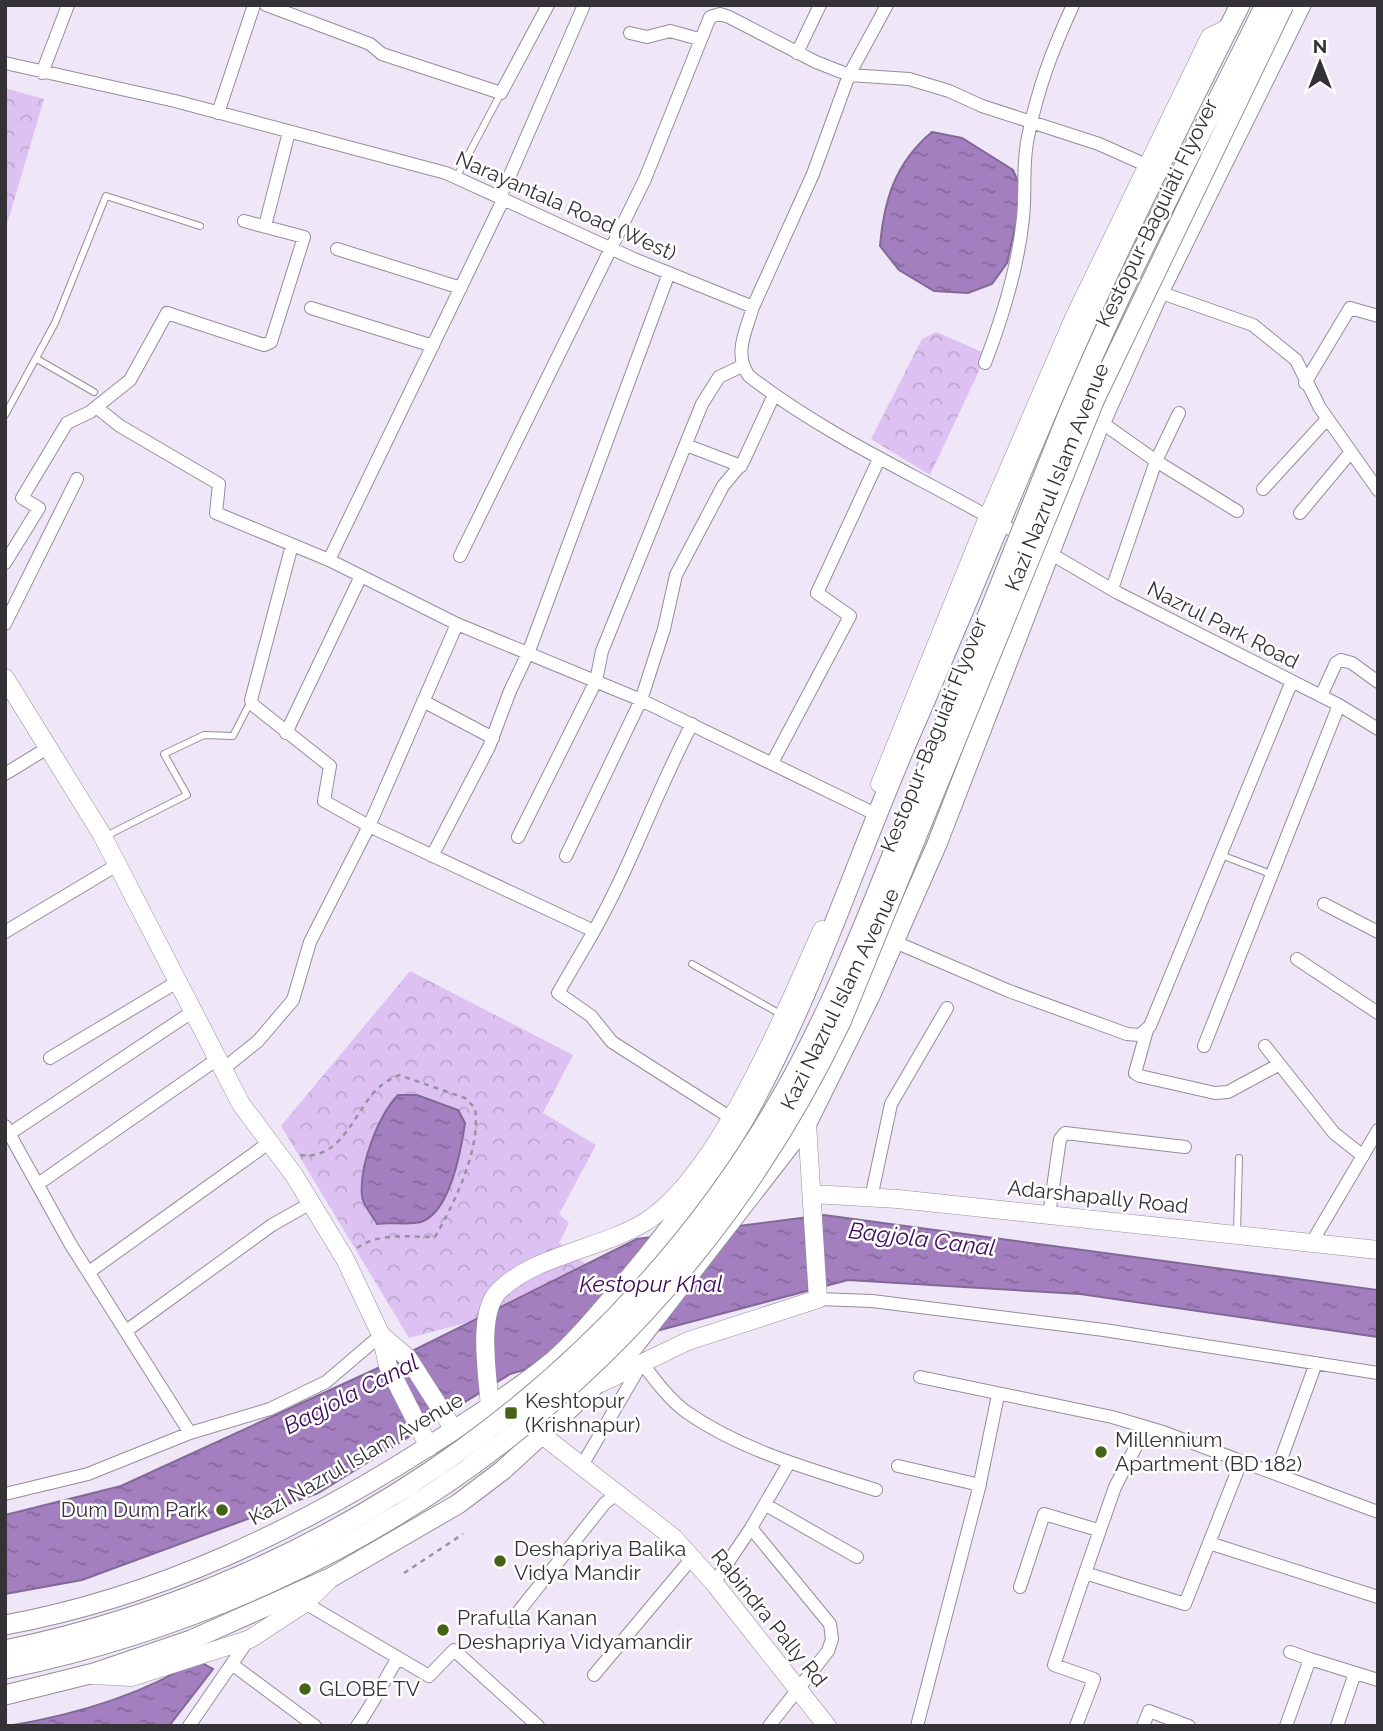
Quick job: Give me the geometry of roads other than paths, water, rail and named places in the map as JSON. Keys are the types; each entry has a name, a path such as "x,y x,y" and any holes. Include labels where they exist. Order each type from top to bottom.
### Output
{"main road":[{"name":"Kazi Nazrul Islam Avenue","path":"5,1625 160,1583 258,1544 316,1514 429,1447 490,1407 556,1358 588,1326 687,1206 742,1122 778,1056 827,949 1016,469 1240,5"},
{"name":"Kestopur-Baguiati Flyover","path":"5,1650 112,1623 240,1576 334,1530 402,1490 450,1459 554,1378 635,1297 716,1196 792,1078 824,1014 885,873 1099,343 1265,5"},
{"name":"Kestopur-Baguiati Flyover","path":"5,1669 140,1634 244,1595 333,1553 441,1489 514,1434 595,1364 641,1316 737,1200 814,1077 841,1022 1095,399 1284,5"},
{"name":"Kazi Nazrul Islam Avenue","path":"5,1695 90,1674 191,1640 331,1577 458,1504 503,1470 542,1435 634,1346 807,1123 895,942 942,831 1101,422 1159,292 1301,5"},
{"path":"1016,469 1073,493"}],"street":[{"path":"42,73 68,5"},
{"path":"218,113 254,5"},
{"path":"266,5 370,44 382,54 501,93 548,5"},
{"path":"329,560 502,199 584,5"},
{"path":"797,53 820,5"},
{"path":"887,5 849,75 813,174 753,307 740,350 742,366 774,395 879,459 994,520"},
{"path":"985,363 1012,284 1023,218 1025,155 1031,122 1046,64 1073,5"},
{"path":"460,556 666,131 699,39 710,18 720,15 849,75 909,79 1099,144 1146,165"},
{"name":"Kazi Nazrul Islam Avenue","path":"1016,469 1074,318 1146,165 1210,37 1228,28"},
{"path":"630,33 647,37 670,31 699,39"},
{"name":"Narayantala Road (West)","path":"5,63 218,113 456,178 610,248 753,307"},
{"path":"265,226 289,132"},
{"path":"5,563 39,508 22,498 67,423 96,407 130,380 167,313 269,345 304,237 244,221"},
{"path":"337,249 461,288"},
{"path":"432,856 493,738 529,652 669,273"},
{"path":"1159,292 1253,325 1297,360 1305,383 1327,419 1378,491"},
{"path":"310,308 433,346"},
{"path":"1305,383 1350,308 1378,316"},
{"path":"518,837 596,681 602,651 710,388 719,377 742,366"},
{"path":"566,856 641,701 664,629 676,575 705,525 723,486 741,466 774,395"},
{"path":"96,407 120,426 219,484 216,513 329,560 457,624 529,652 692,724 869,811"},
{"path":"1112,589 1156,461 1179,413"},
{"path":"1263,489 1327,419"},
{"path":"1101,422 1156,461 1237,511"},
{"path":"686,445 741,466"},
{"path":"1300,513 1350,453"},
{"path":"772,762 850,616 817,593 879,459"},
{"path":"5,624 76,479"},
{"name":"Kazi Nazrul Islam Avenue","path":"490,1407 486,1322 490,1305 509,1283 533,1269 607,1241 646,1222 681,1189 731,1118 784,1016 827,920 869,811 994,520"},
{"name":"Nazrul Park Road","path":"994,520 1202,638 1339,705 1378,729"},
{"path":"292,545 251,700 253,705 286,733 330,766 324,801 369,826 594,931"},
{"path":"286,733 361,576"},
{"path":"38,1184 258,1041 293,1000 310,942 369,826 457,624"},
{"path":"1321,696 1336,663 1341,660 1352,663 1378,682"},
{"path":"1278,1065 1220,1093 1135,1073 1147,1030 1292,681"},
{"path":"7,686 49,747 103,838 241,1104 312,1203 345,1259 382,1335 388,1366 429,1447"},
{"path":"423,701 493,738"},
{"path":"1204,1046 1339,705"},
{"path":"692,724 663,778 636,849 594,931 558,993 592,1016 612,1042 731,1118"},
{"path":"5,774 49,747"},
{"path":"5,932 117,865"},
{"path":"1324,904 1378,932"},
{"path":"895,942 1009,991 1127,1034 1140,1035 1147,1030"},
{"path":"1297,959 1378,1013"},
{"path":"50,1058 177,982"},
{"path":"871,1198 891,1104 947,1008"},
{"path":"190,1433 89,1272 7,1130 192,1012"},
{"path":"1265,1046 1339,1138 1363,1156"},
{"path":"807,1123 818,1295"},
{"path":"1312,1242 1378,1130"},
{"path":"1049,1215 1058,1149 1065,1133 1185,1147"},
{"path":"89,1272 273,1147"},
{"name":"Adarshapally Road","path":"813,1203 871,1198 1378,1250"},
{"path":"126,1331 272,1225 312,1203"},
{"path":"594,1387 688,1341 818,1295 1104,1330 1378,1373"},
{"path":"382,1335 408,1358 454,1430"},
{"path":"5,1494 88,1474 190,1433 270,1409 326,1382 382,1335"},
{"path":"642,1363 665,1393 684,1410 724,1433 789,1463 876,1489"},
{"path":"581,1467 642,1363"},
{"path":"1276,1473 1316,1363"},
{"path":"920,1377 1112,1417 1146,1427 1378,1512"},
{"path":"917,1726 980,1485 998,1395"},
{"path":"1076,1726 1094,1679 1054,1665 1098,1530 1146,1427"},
{"name":"Rabindra Pally Rd","path":"542,1435 674,1538 714,1583 827,1726"},
{"path":"1085,1573 1185,1604 1241,1462"},
{"path":"714,1583 766,1505 789,1463"},
{"path":"898,1466 980,1485"},
{"path":"511,1621 605,1503 617,1494"},
{"path":"766,1505 857,1557"},
{"path":"1020,1587 1044,1514 1098,1530"},
{"path":"751,1528 830,1624 832,1639 828,1651 769,1726"},
{"path":"1209,1543 1378,1597"},
{"path":"594,1675 692,1558"},
{"path":"90,1674 132,1678 250,1639 305,1603 331,1577"},
{"path":"305,1603 429,1676 454,1650 538,1726"},
{"path":"189,1726 250,1639"},
{"path":"1290,1652 1378,1680"},
{"path":"357,1726 375,1701 375,1693 398,1658"},
{"path":"1286,1726 1310,1659"},
{"path":"233,1665 315,1726"},
{"path":"1337,1726 1355,1673"},
{"path":"1143,1726 1149,1711 1189,1726"}],"lane":[{"path":"456,178 501,93"},
{"path":"5,415 37,359 106,196 200,226"},
{"path":"37,359 94,392"},
{"path":"103,838 187,795 164,754 204,735 233,736 251,700"},
{"path":"1221,855 1272,875"},
{"path":"692,964 784,1016"},
{"path":"1237,1234 1239,1158"}],"water":[{"path":"932,132 962,138 1013,170 1023,193 1007,263 992,284 968,293 934,291 899,270 880,246 888,198 894,183 909,156"},
{"path":"398,1095 417,1095 458,1110 465,1123 457,1164 440,1206 421,1222 377,1224 362,1199 364,1171 377,1128"},
{"name":"Kestopur Khal","path":"824,1215 1378,1290 1378,1337 1080,1294 848,1280 660,1330 510,1374 318,1493 82,1580 5,1594 5,1515 121,1486 378,1368 637,1239"},
{"path":"197,1660 213,1669 169,1726 8,1726 82,1710 130,1694"}],"place":[{"name":"Keshtopur (Krishnapur)","path":"511,1413"},
{"name":"Millennium Apartment (BD 182)","path":"1101,1452"},
{"name":"Dum Dum Park","path":"222,1510"},
{"name":"Deshapriya Balika Vidya Mandir","path":"500,1561"},
{"name":"Prafulla Kanan Deshapriya Vidyamandir","path":"443,1630"},
{"name":"GLOBE TV","path":"305,1689"}],"water label":[{"name":"Bagjola Canal","path":"922,1239"},
{"name":"Bagjola Canal","path":"351,1394"}]}
